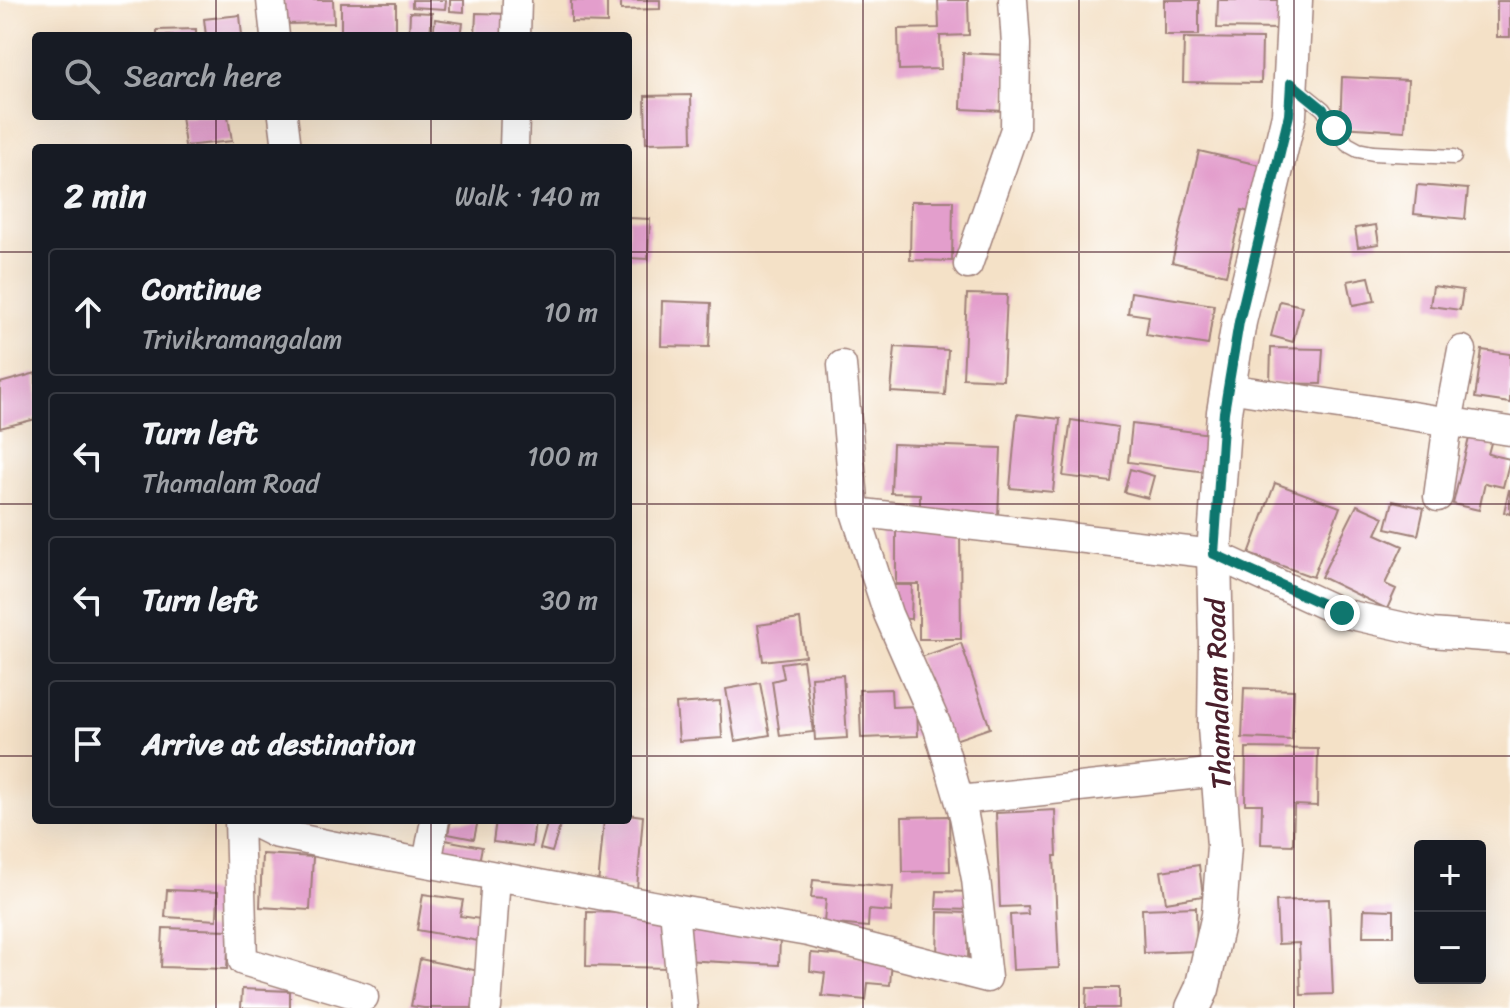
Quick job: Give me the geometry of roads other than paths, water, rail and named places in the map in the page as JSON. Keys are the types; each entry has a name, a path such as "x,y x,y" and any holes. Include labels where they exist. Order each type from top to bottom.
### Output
{"street":[{"path":"271,0 275,32"},
{"path":"516,32 517,0"},
{"path":"968,265 1015,129 1013,0"},
{"name":"Thamalam Road","path":"1193,1008 1202,989 1219,915 1224,846 1215,727 1214,554 1224,412 1239,322 1289,115 1295,0"},
{"path":"514,144 515,120"},
{"path":"1438,497 1462,350"},
{"path":"256,824 274,833 427,863 808,932 987,978 976,879 960,800 938,728 888,614 855,512 842,365"},
{"path":"1228,388 1510,431"},
{"path":"855,512 1214,554 1342,613 1431,633 1510,639"},
{"path":"960,800 1218,772"},
{"path":"239,824 243,961 364,997"},
{"path":"427,863 434,824"},
{"path":"487,1008 496,876"},
{"path":"674,909 683,1008"}],"lane":[{"path":"1291,83 1323,109 1347,144 1358,150 1454,157"}]}
